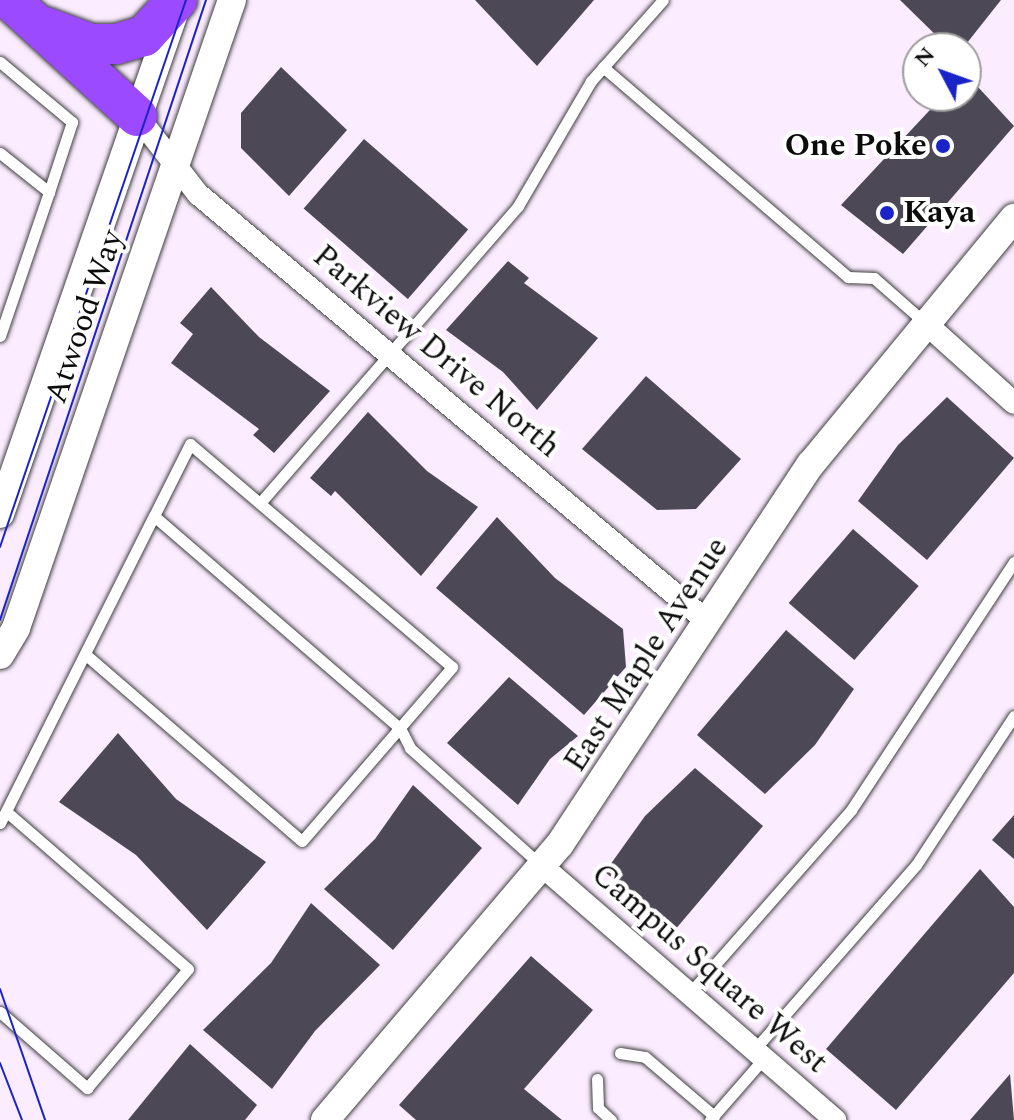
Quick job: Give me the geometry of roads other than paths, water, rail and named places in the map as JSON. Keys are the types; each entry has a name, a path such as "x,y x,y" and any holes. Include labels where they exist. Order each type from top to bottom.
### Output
{"highway":[{"path":"24,12 91,44 116,44 144,36 178,0"},
{"path":"24,12 137,116"}],"street":[{"name":"Atwood Way","path":"0,514 178,0"},
{"name":"Atwood Way","path":"0,655 16,628 232,0"},
{"name":"Parkview Drive North","path":"137,116 198,194 709,623"},
{"name":"East Maple Avenue","path":"338,1116 542,866 709,623 811,464 923,321 1014,218"},
{"path":"923,321 1014,403"},
{"name":"Campus Square West","path":"542,866 835,1120"}],"lane":[{"path":"260,503 518,206 603,67 663,0"},
{"path":"0,62 72,122 0,336"},
{"path":"603,67 848,277 874,278 923,321"},
{"path":"0,153 49,192"},
{"path":"0,1012 87,1088 188,969 4,818 85,654 190,444 452,667 302,841 85,654"},
{"path":"154,516 400,728 410,748 542,866"},
{"path":"689,994 851,810 1014,562"},
{"path":"620,1053 645,1057 712,1118 759,1054 916,865 1014,716"},
{"path":"597,1079 598,1108 611,1120"}],"tram line":[{"path":"0,547 186,0"},
{"path":"0,620 206,0"},
{"path":"0,989 45,1120"},
{"path":"0,1063 22,1120"}],"place":[{"name":"One Poke","path":"943,146"},
{"name":"Kaya","path":"887,213"}]}
